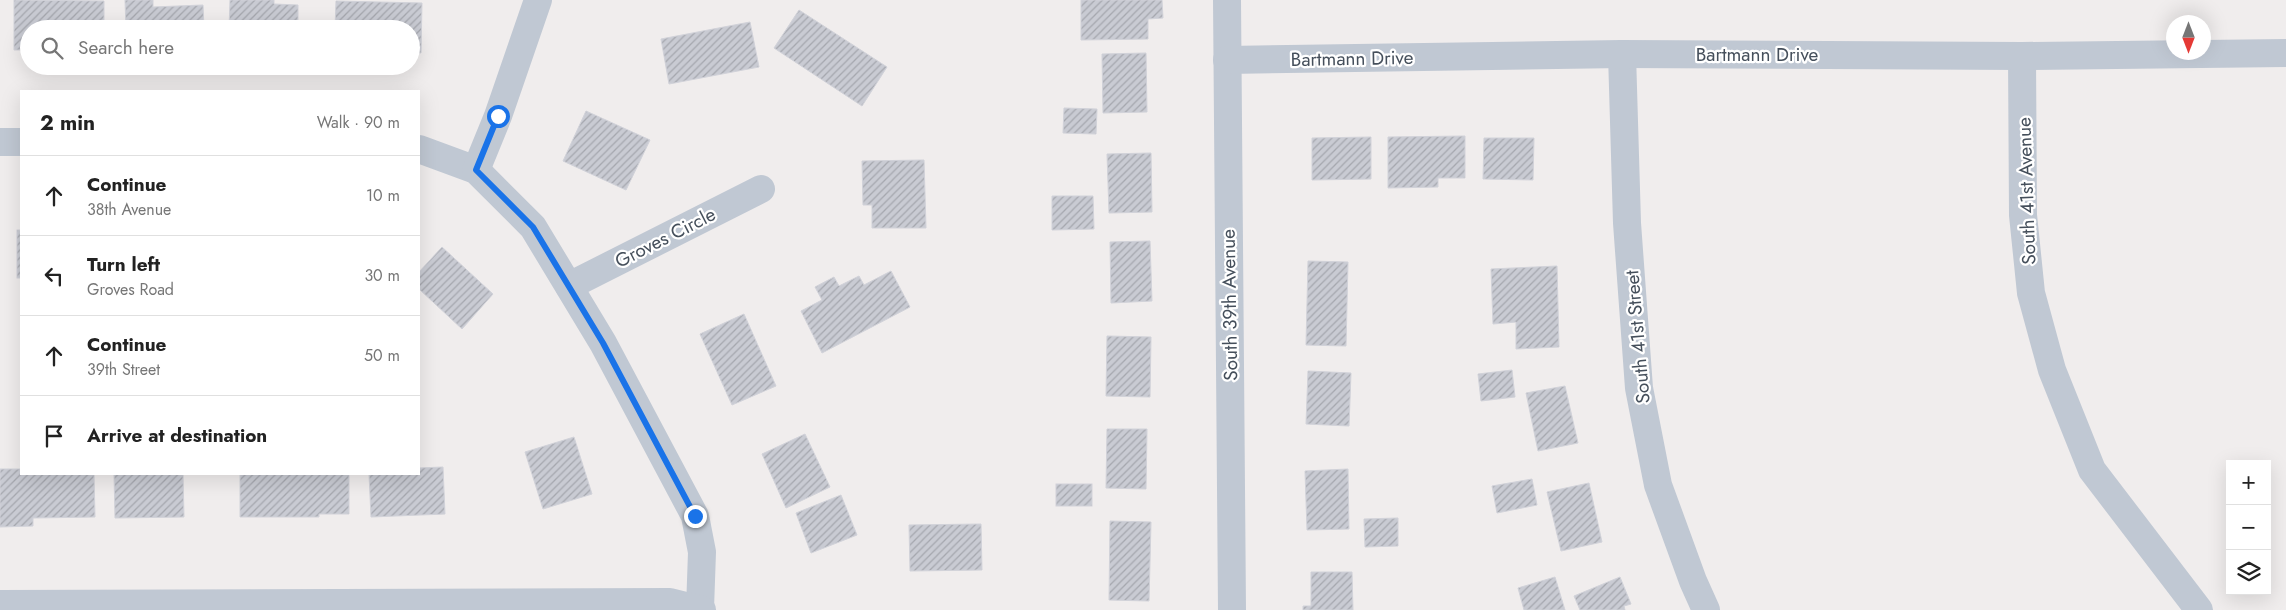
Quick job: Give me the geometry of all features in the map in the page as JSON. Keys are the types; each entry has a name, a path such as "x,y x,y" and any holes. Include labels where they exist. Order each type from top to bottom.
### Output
{"street":[{"path":"476,170 498,116 538,0"},
{"name":"South 39th Avenue","path":"1226,0 1232,610"},
{"name":"Bartmann Drive","path":"1227,60 1622,54 2022,56 2286,52"},
{"name":"South 41st Street","path":"1622,54 1627,223 1639,388 1658,485 1693,582 1706,610"},
{"name":"South 41st Avenue","path":"2022,56 2023,215 2031,293 2052,370 2092,470 2199,610"},
{"path":"0,142 20,142"},
{"path":"0,604 670,602 701,610 702,552 695,516 603,343 533,227 476,170 420,149"},
{"name":"Groves Circle","path":"568,286 761,189"}],"building":[{"path":"14,0 104,1 104,20 20,20 20,50 14,50"},
{"path":"125,0 153,0 153,7 203,5 204,20 126,20"},
{"path":"230,0 274,0 274,4 298,5 298,20 229,20"},
{"path":"1081,0 1162,0 1163,18 1148,19 1148,39 1081,40"},
{"path":"336,1 422,3 421,53 420,20 335,20"},
{"path":"799,10 887,67 862,106 774,48"},
{"path":"750,22 759,67 669,84 661,39"},
{"path":"1146,53 1147,112 1103,113 1102,54"},
{"path":"1064,108 1097,109 1096,134 1063,133"},
{"path":"586,111 650,140 626,190 563,161"},
{"path":"1465,136 1465,178 1438,178 1438,187 1388,188 1388,137"},
{"path":"1371,137 1371,179 1312,180 1312,138"},
{"path":"1484,138 1534,138 1533,180 1483,179"},
{"path":"1151,153 1152,212 1109,213 1107,154"},
{"path":"924,160 926,228 872,228 872,205 863,205 862,161"},
{"path":"1052,196 1093,196 1094,229 1052,230"},
{"path":"17,230 20,230 20,278 17,278"},
{"path":"1150,241 1152,301 1111,303 1110,242"},
{"path":"442,247 493,294 462,329 420,290 420,271"},
{"path":"1308,261 1348,262 1346,346 1306,345"},
{"path":"1557,266 1559,347 1516,349 1516,322 1493,324 1491,269"},
{"path":"891,271 910,307 822,353 801,311 822,300 815,287 834,277 839,286 859,276 864,285"},
{"path":"744,314 776,386 732,405 700,334"},
{"path":"1107,336 1151,337 1150,397 1106,396"},
{"path":"1512,370 1515,397 1481,401 1478,374"},
{"path":"1308,371 1351,373 1349,426 1306,424"},
{"path":"1565,386 1578,443 1538,451 1526,393"},
{"path":"1107,429 1147,429 1146,489 1106,488"},
{"path":"805,434 830,487 786,508 762,454"},
{"path":"574,437 592,494 543,509 525,452"},
{"path":"443,467 445,514 371,517 369,475 420,475 420,468"},
{"path":"0,469 20,469 20,475 94,475 95,517 33,518 33,526 0,527"},
{"path":"1348,469 1349,529 1307,530 1305,471"},
{"path":"114,475 183,475 184,517 115,518"},
{"path":"240,475 349,475 349,514 319,514 319,517 240,517"},
{"path":"1532,479 1537,505 1497,513 1492,486"},
{"path":"1589,483 1602,542 1561,551 1547,492"},
{"path":"1056,484 1092,484 1092,506 1056,506"},
{"path":"841,495 857,535 811,553 796,513"},
{"path":"1398,518 1398,546 1365,547 1364,519"},
{"path":"1110,521 1151,522 1149,601 1109,600"},
{"path":"981,524 982,570 910,571 909,525"},
{"path":"1311,572 1352,572 1353,610 1303,610 1303,606 1311,606"},
{"path":"1555,577 1565,610 1524,610 1518,588"},
{"path":"1620,577 1631,604 1624,606 1625,610 1580,610 1574,596"}],"route":[{"path":"498,116 476,170 533,227 603,343 695,516"}]}
